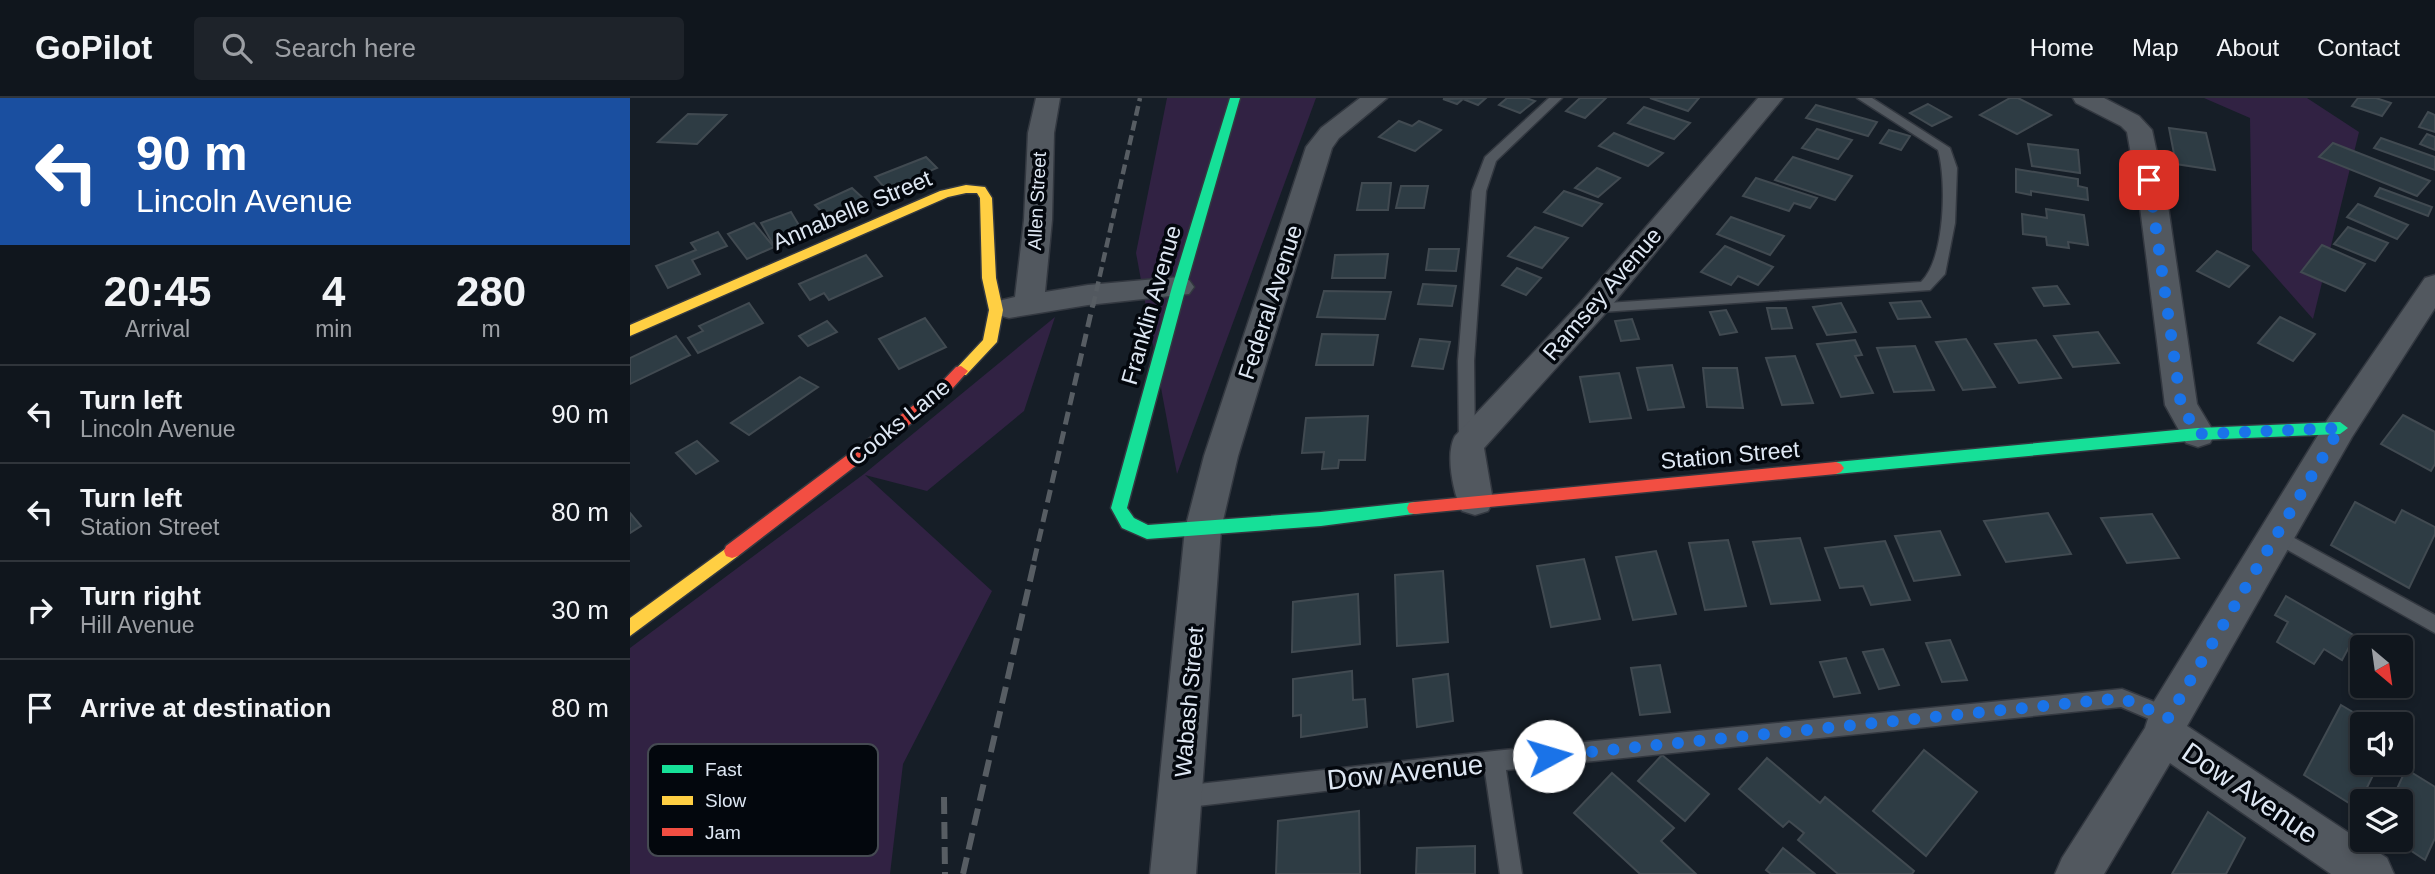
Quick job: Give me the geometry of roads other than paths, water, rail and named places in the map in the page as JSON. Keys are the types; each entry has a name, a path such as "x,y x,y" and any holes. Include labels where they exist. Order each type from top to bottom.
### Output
{"street":[{"name":"Allen Street","path":"1029,305 1038,220 1041,133 1048,98"},
{"name":"Franklin Avenue","path":"1128,523 1119,508 1179,287 1235,98"},
{"name":"Federal Avenue","path":"1203,529 1221,456 1319,147 1331,133 1375,98"},
{"name":"Ramsey Avenue","path":"1467,445 1592,309 1771,98"},
{"path":"2085,98 2130,121 2139,130 2153,199 2181,405 2198,434"},
{"name":"Annabelle Street","path":"630,331 933,199 966,189 981,190 986,198 989,278 996,310"},
{"path":"2078,874 2340,428 2435,285"},
{"path":"996,310 1088,295 1179,287"},
{"name":"Cooks Lane","path":"630,628 939,394 990,342 996,310"},
{"name":"Station Street","path":"1128,523 1147,532 1203,529 2198,434 2340,428"},
{"path":"1467,445 1475,501"},
{"name":"Wabash Street","path":"1173,874 1203,529"},
{"name":"Dow Avenue","path":"2166,726 2371,874"}],"lane":[{"path":"1467,445 1466,361 1479,191 1490,160 1556,98"},
{"path":"1592,309 1925,287 1938,274 1948,223 1950,167 1944,148 1863,98"},
{"path":"2276,535 2435,625"},
{"name":"Dow Avenue","path":"1181,797 1494,761 2122,698 2166,726"},
{"path":"1494,761 1511,874"}],"railway":[{"path":"1093,306 1140,98"},
{"path":"1034,561 1093,304"},
{"path":"963,874 1035,559"},
{"path":"944,797 945,874"}]}
